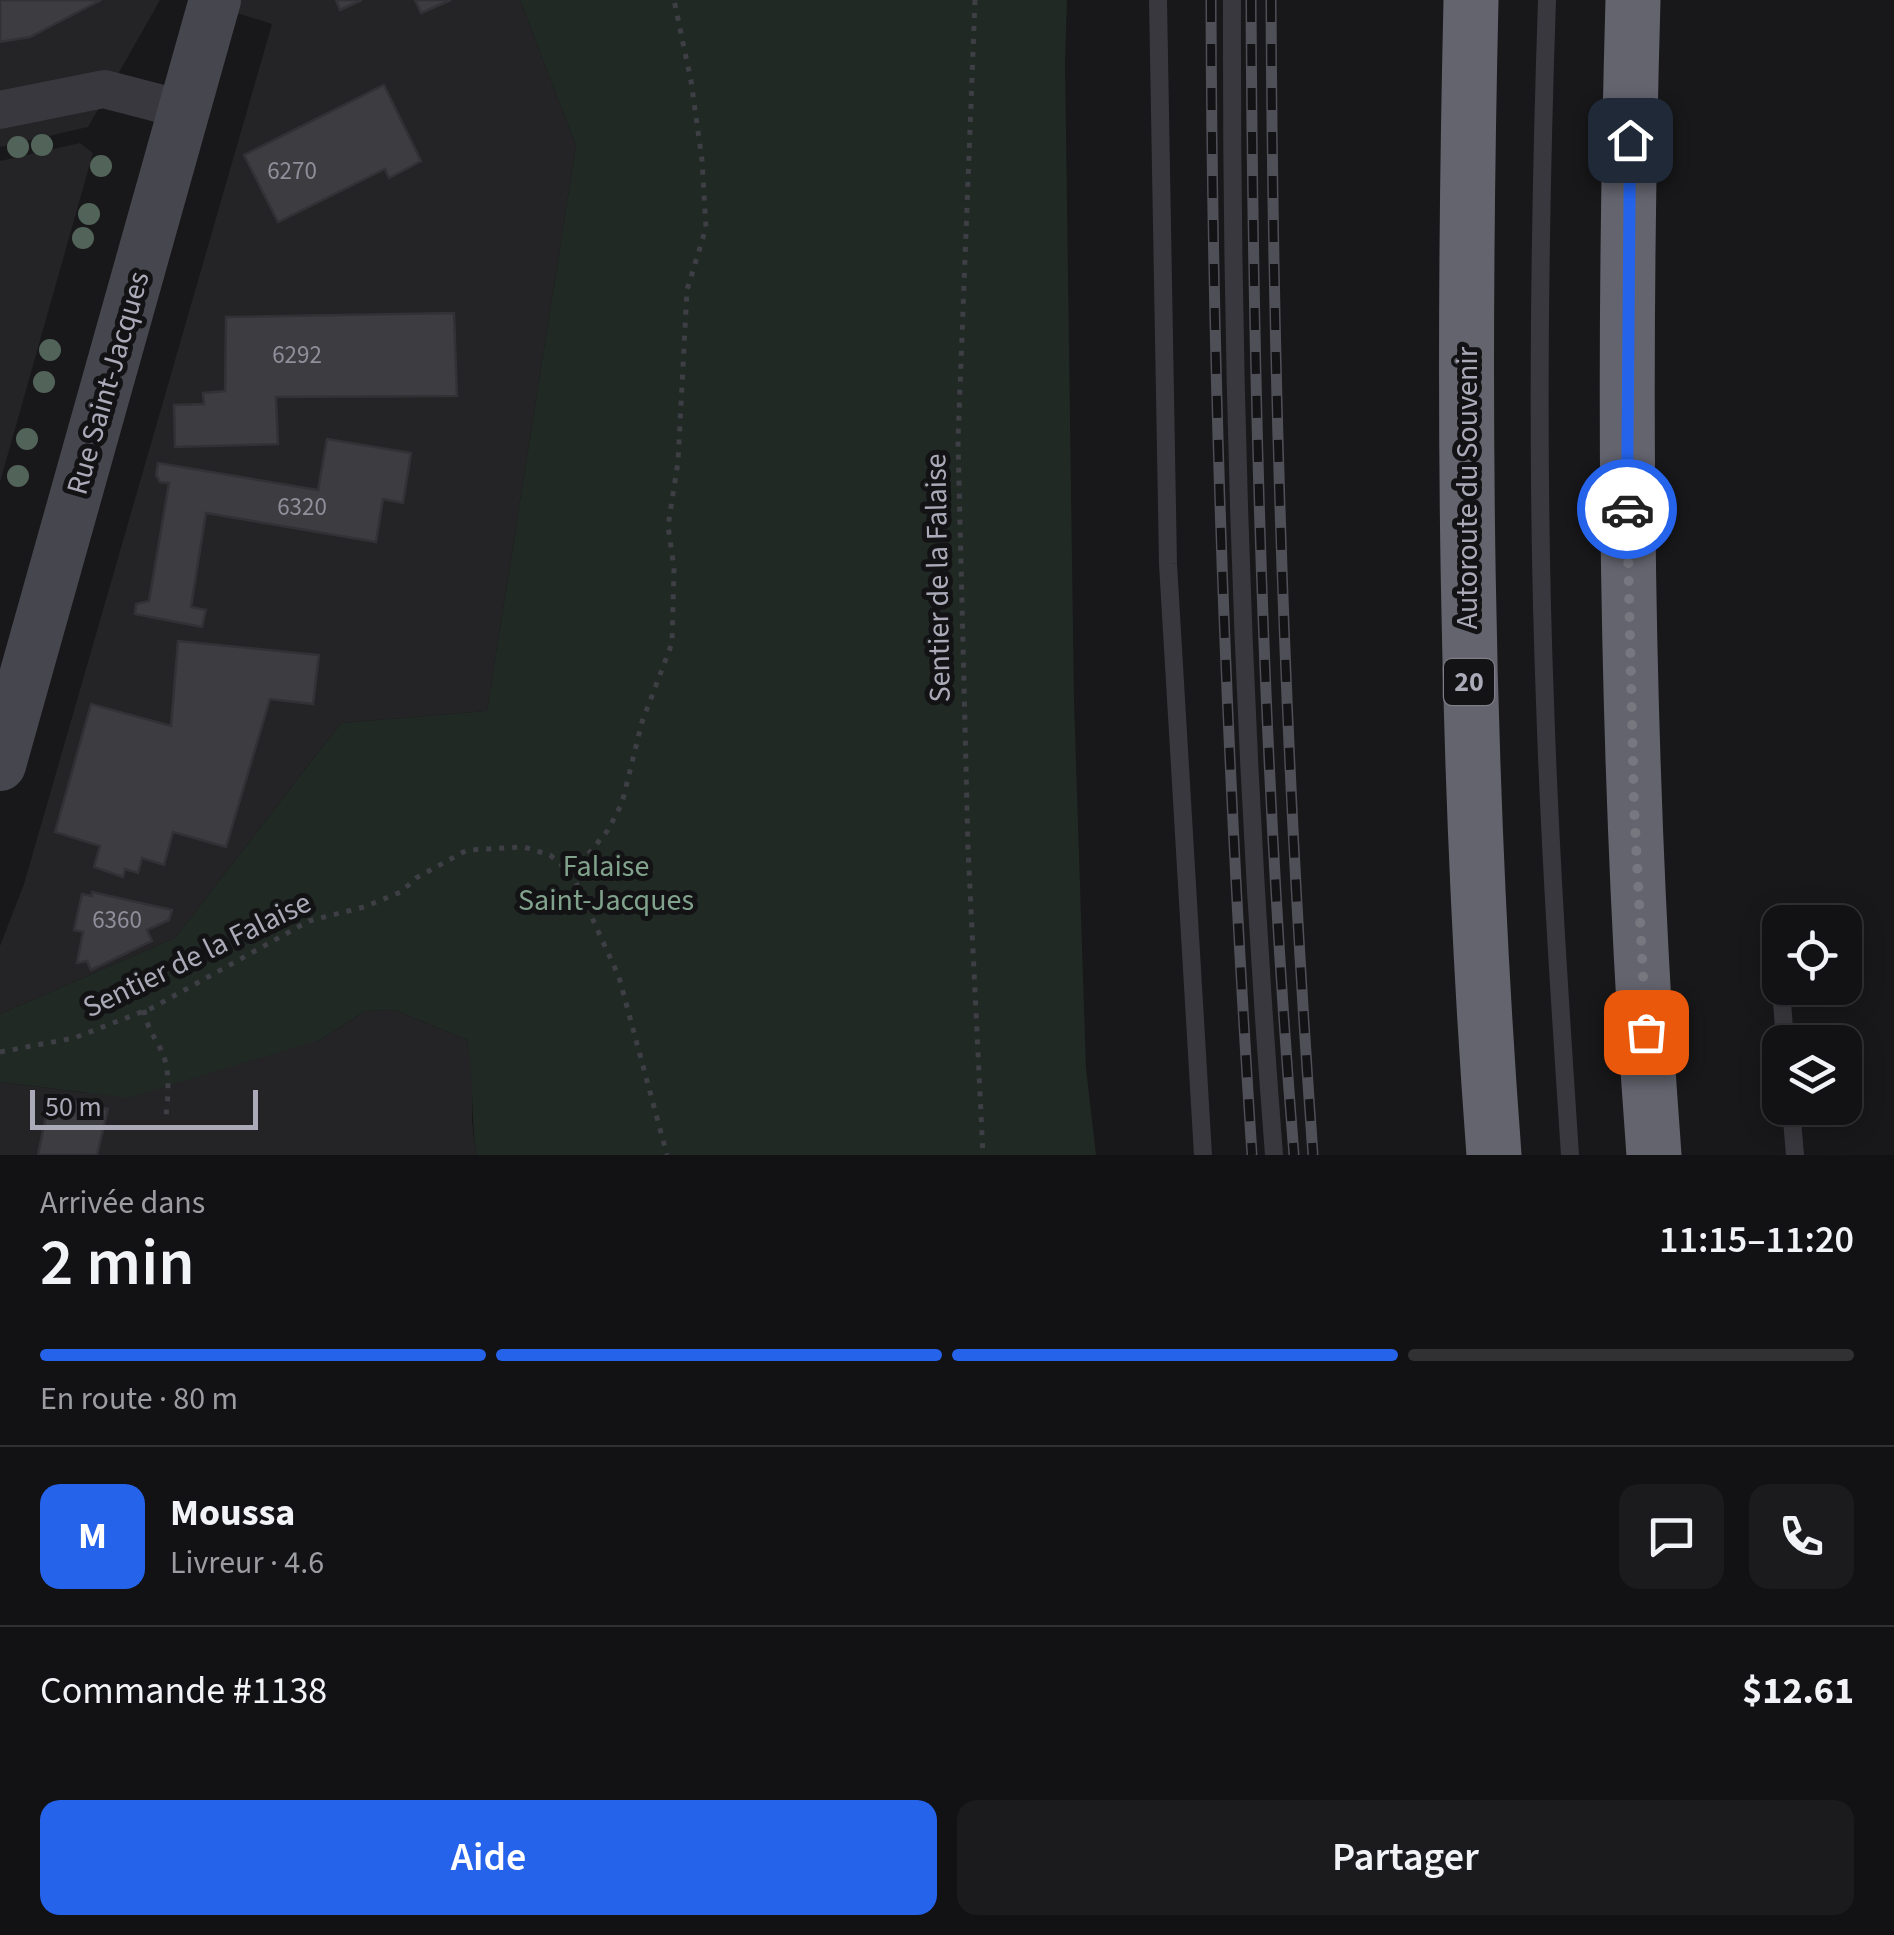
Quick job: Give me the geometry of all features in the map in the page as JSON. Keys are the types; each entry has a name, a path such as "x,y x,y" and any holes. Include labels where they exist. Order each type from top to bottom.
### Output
{"highway":[{"name":"Autoroute du Souvenir","path":"1471,0 1466,208 1466,546 1480,943 1494,1155"},
{"path":"1634,0 1627,516 1634,806 1654,1155"}],"main road":[{"name":"Rue Saint-Jacques","path":"0,765 215,0"}],"street":[{"path":"0,110 104,90 185,110"}],"lane":[{"path":"1158,0 1168,564 1203,1155"},
{"path":"1232,0 1234,388 1260,962 1274,1155"},
{"path":"1547,0 1540,290 1544,702 1570,1155"},
{"path":"1791,1125 1794,1155"}],"path":[{"path":"666,1155 619,977 572,874 608,830 622,802 642,722 672,643 674,568 668,526 678,462 687,290 706,228 696,120 674,0"},
{"name":"Sentier de la Falaise","path":"975,0 958,440 968,829 983,1155"},
{"name":"Sentier de la Falaise","path":"0,1052 74,1038 144,1010 308,921 401,892 416,878 467,850 524,846 550,855 572,874"},
{"path":"144,1010 148,1032 164,1057 166,1116"}],"shaded area":[{"path":"0,0 160,0 88,127 0,147"},
{"path":"196,0 520,0 576,146 487,711 341,723 175,938 0,1014 0,946 24,884 272,24"},
{"path":"80,143 93,153 0,482 0,161"},
{"path":"395,1010 467,1040 473,1074 476,1155 0,1155 0,1082 86,1093 320,1040 365,1011"}],"green space":[{"name":"Falaise Saint-Jacques","path":"520,0 1067,0 1074,701 1086,1068 1096,1155 476,1155 467,1040 395,1010 365,1011 320,1040 128,1098 0,1082 0,1014 175,938 341,723 487,711 576,146"}],"building":[{"path":"0,0 101,0 30,37 0,42"},
{"path":"336,0 362,0 340,10"},
{"path":"415,0 451,0 421,13"},
{"path":"384,85 421,161 389,178 385,169 278,222 244,155"},
{"path":"454,313 457,396 276,397 278,444 175,447 174,405 204,404 203,393 225,391 226,317"},
{"path":"327,439 411,453 403,503 383,499 376,542 206,513 191,607 206,610 202,627 135,614 136,604 149,601 169,483 160,482 156,475 158,463 318,490"},
{"path":"178,641 319,655 313,704 270,699 226,847 173,832 164,865 142,858 138,873 125,869 123,877 94,867 100,846 55,832 91,704 171,726"},
{"path":"92,892 172,910 169,920 147,930 152,941 91,970 87,961 77,963 83,932 74,930 82,894 92,896"},
{"path":"50,1096 108,1109 97,1155 38,1155"}],"railway":[{"path":"1211,0 1223,578 1252,1155"},
{"path":"1251,0 1254,289 1267,722 1294,1155"},
{"path":"1271,0 1282,578 1313,1155"}],"way so far":[{"path":"1627,509 1634,806 1646,1032"}],"route":[{"path":"1627,509 1630,140"}]}
